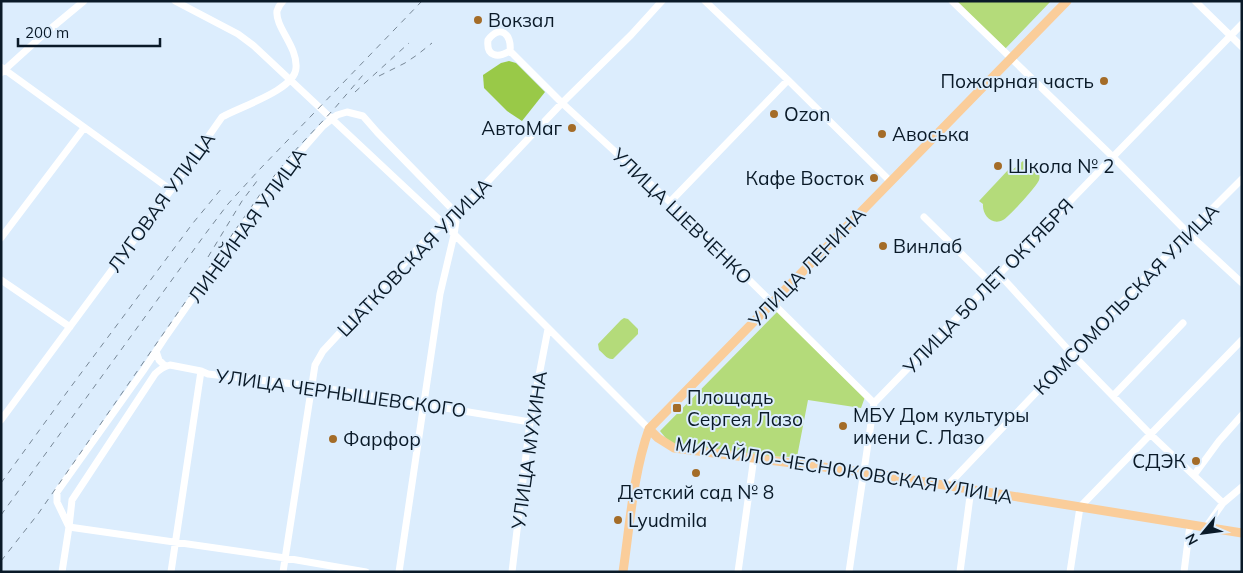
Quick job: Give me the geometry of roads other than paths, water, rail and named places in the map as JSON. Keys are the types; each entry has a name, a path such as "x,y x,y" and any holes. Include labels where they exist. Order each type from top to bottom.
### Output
{"main road":[{"name":"УЛИЦА ЛЕНИНА","path":"623,572 632,503 642,449 649,429 1067,1"},
{"name":"МИХАЙЛО-ЧЕСНОКОВСКАЯ УЛИЦА","path":"649,429 658,438 674,448 863,472 1242,533"}],"street":[{"path":"84,1 3,70 171,190"},
{"name":"МИХАЙЛО-ЧЕСНОКОВСКАЯ УЛИЦА","path":"175,1 238,34 272,62 444,224 649,429"},
{"name":"ЛУГОВАЯ УЛИЦА","path":"1,420 222,118 230,112 283,87 295,75 296,57 278,21 277,11 283,1"},
{"name":"ШАТКОВСКАЯ УЛИЦА","path":"283,572 315,365 323,351 434,232 457,214 662,1"},
{"path":"705,1 890,181"},
{"path":"952,1 1113,157 1188,233 1242,283"},
{"path":"1195,1 1242,47"},
{"name":"УЛИЦА 50 ЛЕТ ОКТЯБРЯ","path":"874,403 1242,24"},
{"name":"УЛИЦА ШЕВЧЕНКО","path":"510,51 562,103 670,202 874,403"},
{"path":"670,202 788,80"},
{"name":"ЛИНЕЙНАЯ УЛИЦА","path":"69,527 57,502 57,492 273,183 323,126 337,115 347,112 363,116 457,214"},
{"path":"1,238 84,128"},
{"name":"КОМСОМОЛЬСКАЯ УЛИЦА","path":"948,485 1242,178"},
{"path":"400,572 440,294 457,214"},
{"path":"924,217 991,283"},
{"path":"1000,274 1073,355 1150,434 1223,503"},
{"path":"1,280 70,327"},
{"path":"1113,396 1183,323"},
{"name":"УЛИЦА МУХИНА","path":"512,572 530,422 548,329"},
{"path":"1070,572 1080,506 1242,340"},
{"path":"62,572 72,500 156,374 165,366 159,360 156,351"},
{"name":"УЛИЦА ЧЕРНЫШЕВСКОГО","path":"146,367 170,365 208,374 312,386 530,422"},
{"path":"171,572 201,371"},
{"path":"848,572 874,403"},
{"path":"1194,476 1219,441 1242,415"},
{"path":"738,572 754,457"},
{"path":"1206,527 1223,503 1242,487"},
{"path":"960,572 971,489"},
{"path":"1184,572 1190,525"},
{"path":"69,527 285,558 366,572"}],"railway":[{"path":"1,515 228,204 422,1"},
{"path":"355,92 409,43"},
{"path":"379,76 405,63 432,43"},
{"path":"1,561 38,514 261,193 288,158 363,75"},
{"path":"208,257 242,201 257,181"},
{"path":"1,483 193,223 222,188"}],"place":[{"name":"Вокзал","path":"478,20"},
{"name":"Пожарная часть","path":"1104,81"},
{"name":"Ozon","path":"774,114"},
{"name":"АвтоМаг","path":"572,128"},
{"name":"Авоська","path":"882,134"},
{"name":"Школа № 2","path":"998,166"},
{"name":"Кафе Восток","path":"874,178"},
{"name":"Винлаб","path":"883,246"},
{"name":"Площадь Сергея Лазо","path":"677,408"},
{"name":"МБУ Дом культуры имени С. Лазо","path":"843,426"},
{"name":"Фарфор","path":"333,439"},
{"name":"СДЭК","path":"1196,461"},
{"name":"Детский сад № 8","path":"696,473"},
{"name":"Lyudmila","path":"618,520"}]}
